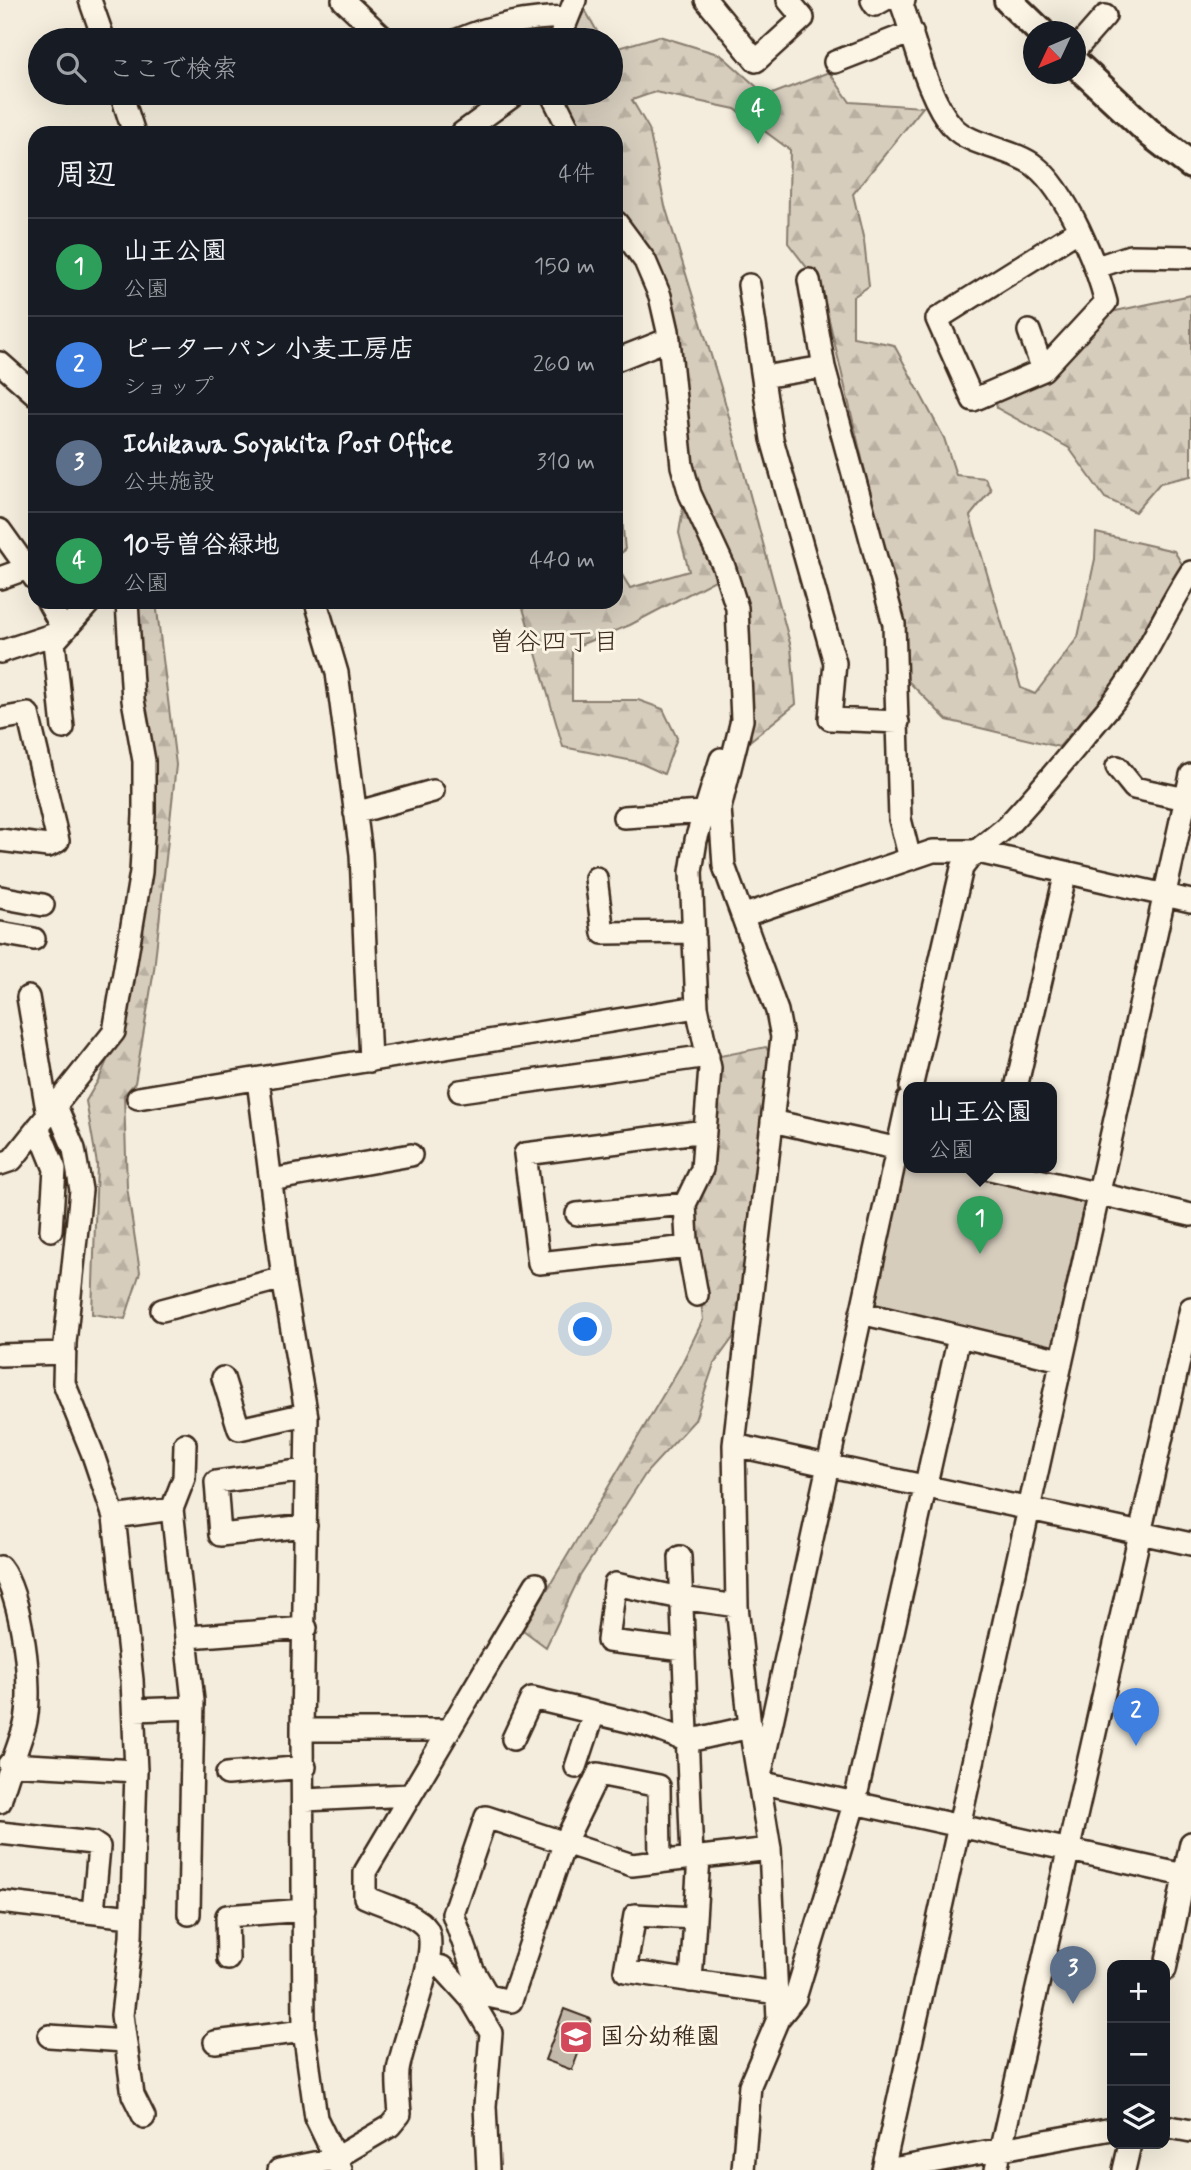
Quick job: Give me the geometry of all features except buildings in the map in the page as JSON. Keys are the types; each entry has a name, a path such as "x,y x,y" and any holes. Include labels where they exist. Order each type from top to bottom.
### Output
{"main road":[{"path":"1008,0 1030,21"},
{"path":"1086,73 1152,135 1191,165"}],"street":[{"path":"90,0 100,28"},
{"path":"343,0 373,28"},
{"path":"706,0 756,61 803,18 788,0"},
{"path":"872,0 875,5 884,0"},
{"path":"904,0 902,5 942,114 956,131 1035,166 1079,230 1097,267 1105,302 1044,370 973,400 937,319 1079,230"},
{"path":"486,28 571,8"},
{"path":"564,28 571,8"},
{"path":"1086,38 1105,16"},
{"path":"835,62 912,32"},
{"path":"125,105 132,126"},
{"path":"472,126 500,105"},
{"path":"557,105 568,126"},
{"path":"623,235 645,261 660,296 669,338 682,466 690,494 723,567 737,608 742,720 720,808 724,866 777,1011 782,1037 734,1445 737,1605 750,1727 770,1849 778,2019"},
{"path":"1097,267 1130,256 1191,257"},
{"path":"809,280 824,367 894,624 900,819 910,859"},
{"path":"749,285 772,439 835,663 830,719 898,722"},
{"path":"1029,331 1044,370"},
{"path":"623,357 669,338"},
{"path":"0,363 28,388"},
{"path":"763,377 824,367"},
{"path":"0,530 28,568"},
{"path":"912,1082 962,868 974,851 1007,826 1113,703 1145,657 1163,619 1191,572"},
{"path":"0,578 28,574"},
{"path":"52,609 64,631"},
{"path":"63,729 54,642 84,609"},
{"path":"0,1164 12,1160 114,1032 141,872 144,761 133,700 127,609"},
{"path":"318,609 337,673 360,854 370,1061"},
{"path":"0,652 64,631"},
{"path":"0,719 28,714 58,841 48,846 0,840"},
{"path":"697,1295 688,1247 685,1204 702,1169 710,1068 697,1007 691,872 703,812 721,758 742,720"},
{"path":"1116,767 1134,788 1186,799"},
{"path":"1107,2130 885,2170 957,1826 1191,775"},
{"path":"355,813 433,791"},
{"path":"624,817 703,812"},
{"path":"742,916 933,851 974,851 1191,901"},
{"path":"1017,1082 1066,872"},
{"path":"596,878 603,933 694,932"},
{"path":"0,897 43,905"},
{"path":"0,933 34,939"},
{"path":"28,997 55,1169 51,1230"},
{"path":"138,1098 697,1007"},
{"path":"460,1091 708,1056"},
{"path":"258,1080 283,1278 306,1414 306,1628 302,1730 305,1767 304,2031 316,2118 337,2165"},
{"path":"48,1116 74,1149 81,1190 64,1353 64,1383 92,1452 114,1517 134,1710 136,1771 131,1917 122,2015 133,2095 144,2117"},
{"path":"759,1782 861,1313 903,1150 772,1121"},
{"path":"688,1247 539,1263 525,1154 705,1131"},
{"path":"271,1180 411,1155"},
{"path":"1010,1173 1191,1215"},
{"path":"577,1214 685,1204"},
{"path":"162,1310 283,1278"},
{"path":"996,2170 1191,1308"},
{"path":"861,1313 1061,1360"},
{"path":"743,2170 750,2085 778,2019 795,1998 855,1801 959,1337"},
{"path":"0,1355 64,1353"},
{"path":"223,1378 239,1429 306,1414"},
{"path":"185,1444 184,1478 172,1509 188,1637 193,1709 189,1914"},
{"path":"734,1445 1191,1544"},
{"path":"306,1470 216,1482 220,1535 306,1526"},
{"path":"114,1517 172,1509"},
{"path":"680,1557 695,1858 691,1981"},
{"path":"0,1567 12,1590 25,1647 25,1722 9,1764 0,1802"},
{"path":"279,2170 337,2165 390,2126 400,2114 398,2070 422,1979 429,1964 431,1943 426,1929 416,1919 365,1897 365,1872 537,1584"},
{"path":"684,1650 608,1642 615,1584 681,1598 737,1605"},
{"path":"188,1637 306,1628"},
{"path":"513,1739 532,1698 645,1725 688,1741 750,1727"},
{"path":"134,1710 193,1709"},
{"path":"576,1767 593,1713"},
{"path":"302,1730 448,1730"},
{"path":"9,1764 136,1771"},
{"path":"227,1774 305,1767"},
{"path":"660,1862 659,1786 598,1774 565,1842 511,2001 488,1996 473,1970 453,1914 486,1817 565,1842 632,1865 660,1862 695,1858 770,1849"},
{"path":"759,1782 1184,1875"},
{"path":"305,1800 409,1795"},
{"path":"0,1833 93,1843 99,1847 93,1912"},
{"path":"1168,1960 1184,1915 1184,1875 1191,1843"},
{"path":"0,1902 131,1917"},
{"path":"228,1959 227,1916 304,1910"},
{"path":"695,1918 635,1915 625,1971 777,1993"},
{"path":"429,1964 442,1967 471,1999 491,2033 486,2094 488,2170"},
{"path":"215,2042 304,2031"},
{"path":"50,2036 125,2041"},
{"path":"1170,2127 1191,2132"},
{"path":"1124,2170 1129,2149"}],"green space":[{"path":"585,10 595,28 575,28"},
{"path":"659,36 721,55 767,96 829,72 850,102 923,107 853,194 864,241 869,286 853,297 853,337 894,345 944,438 956,475 985,478 991,490 970,516 1021,688 1035,694 1078,637 1095,559 1096,533 1174,551 1182,564 1130,665 1059,747 947,720 907,680 892,585 821,286 788,243 790,150 735,109 655,92 632,100 649,129 665,206 722,391 791,647 796,704 751,740 743,632 734,570 630,625 572,648 572,700 638,700 663,709 677,738 664,774 638,762 563,747 523,609 623,609 623,576 630,588 689,571 679,533 690,465 668,296 623,218 623,126 575,126 564,105 623,105 623,46"},
{"path":"1191,295 1191,476 1160,483 1135,512 1105,498 1069,448 997,408 995,399 1111,312"},
{"path":"137,609 157,609 176,765 154,970 135,1083 124,1095 127,1187 140,1272 125,1319 92,1314 97,1164 86,1101 100,1077 123,1022 152,781"},
{"path":"766,1047 773,1060 737,1332 714,1364 695,1420 646,1473 580,1576 546,1647 523,1630 681,1365 703,1320 691,1206 710,1163 720,1056"},
{"path":"903,1173 968,1173 1085,1199 1052,1348 874,1309"}],"place":[{"name":"10号曽谷緑地","path":"758,144"},
{"name":"山王公園","path":"980,1254"},
{"name":"ピーターパン 小麦工房店","path":"1136,1746"},
{"name":"Ichikawa Soyakita Post Office","path":"1073,2004"},
{"name":"国分幼稚園","path":"576,2037"}],"district":[{"name":"曽谷四丁目","path":"554,643"}]}
